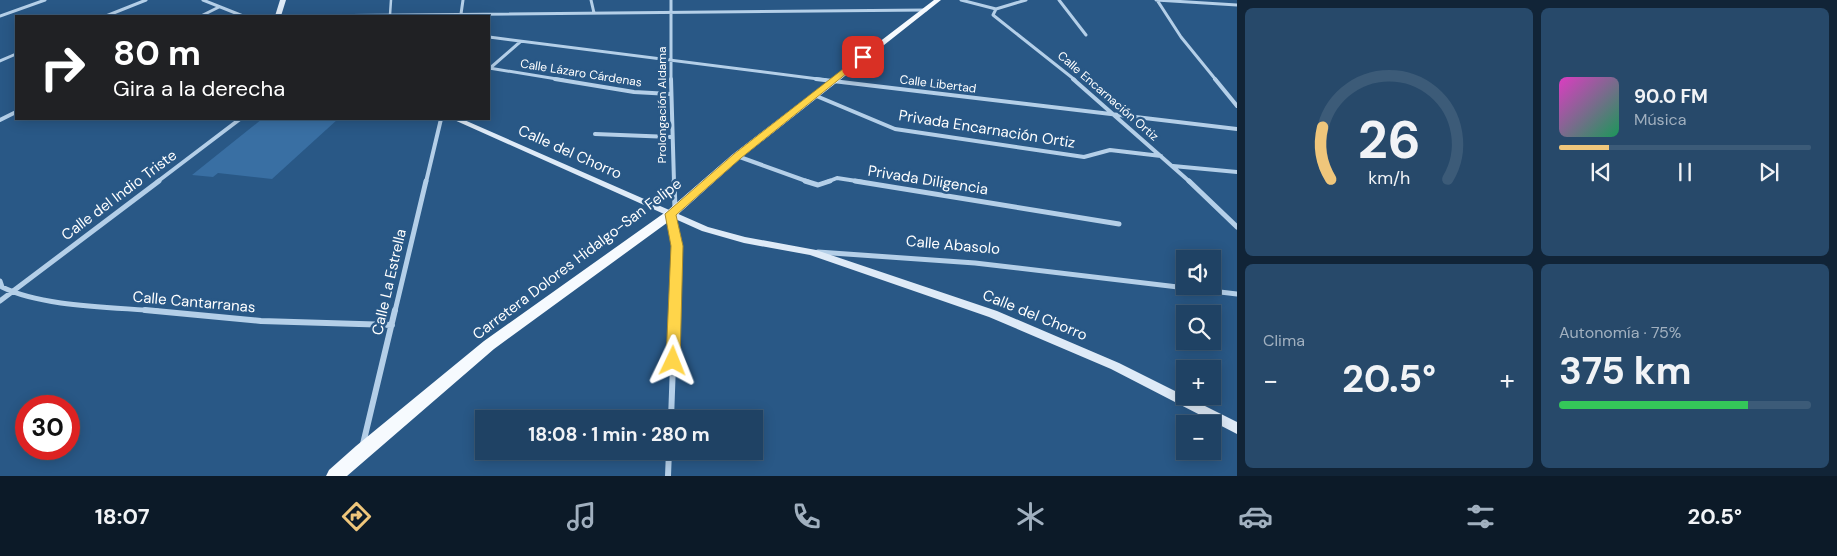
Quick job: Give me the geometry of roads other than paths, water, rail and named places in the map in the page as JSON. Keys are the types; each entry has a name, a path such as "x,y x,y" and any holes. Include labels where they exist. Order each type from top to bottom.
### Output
{"main road":[{"name":"Carretera Dolores Hidalgo-San Felipe","path":"335,476 362,451 489,345 673,212 737,156 937,0"}],"street":[{"path":"0,16 45,0"},
{"path":"108,15 146,0"},
{"path":"203,0 240,15"},
{"path":"278,15 283,0"},
{"path":"461,14 463,0"},
{"path":"591,0 594,13"},
{"name":"Prolongación Aldama","path":"670,410 677,246 673,212 671,137 671,0"},
{"path":"932,0 937,0"},
{"path":"961,0 996,9 1026,0"},
{"path":"1059,0 1086,35"},
{"path":"1156,0 1203,1 1237,5"},
{"path":"1156,0 1182,37 1237,106"},
{"path":"203,15 219,7"},
{"name":"Calle Encarnación Ortiz","path":"996,9 993,15 1025,39 1116,115 1237,227"},
{"path":"390,15 926,10"},
{"name":"Calle Libertad","path":"490,37 832,81 1237,129"},
{"path":"490,68 520,42"},
{"path":"0,60 15,54"},
{"name":"Calle Lázaro Cárdenas","path":"490,69 634,92 670,94"},
{"name":"Privada Encarnación Ortiz","path":"814,95 895,129 1084,157 1110,150 1161,156"},
{"path":"0,120 15,112"},
{"name":"Calle del Indio Triste","path":"0,302 239,120"},
{"name":"Calle La Estrella","path":"362,451 440,120"},
{"name":"Calle del Chorro","path":"458,120 673,212"},
{"path":"595,134 671,137"},
{"name":"Privada Diligencia","path":"737,156 818,185 837,178 1119,224"},
{"path":"1172,166 1237,172"},
{"name":"Calle Abasolo","path":"673,212 705,229 744,240 812,252 896,255 989,263 1237,294"},
{"name":"Calle del Chorro","path":"812,252 993,314 1115,366 1237,428"},
{"name":"Calle Cantarranas","path":"1,285 12,292 48,301 261,321 392,324"},
{"path":"668,476 669,460"}],"lane":[{"path":"390,15 391,0"}]}
